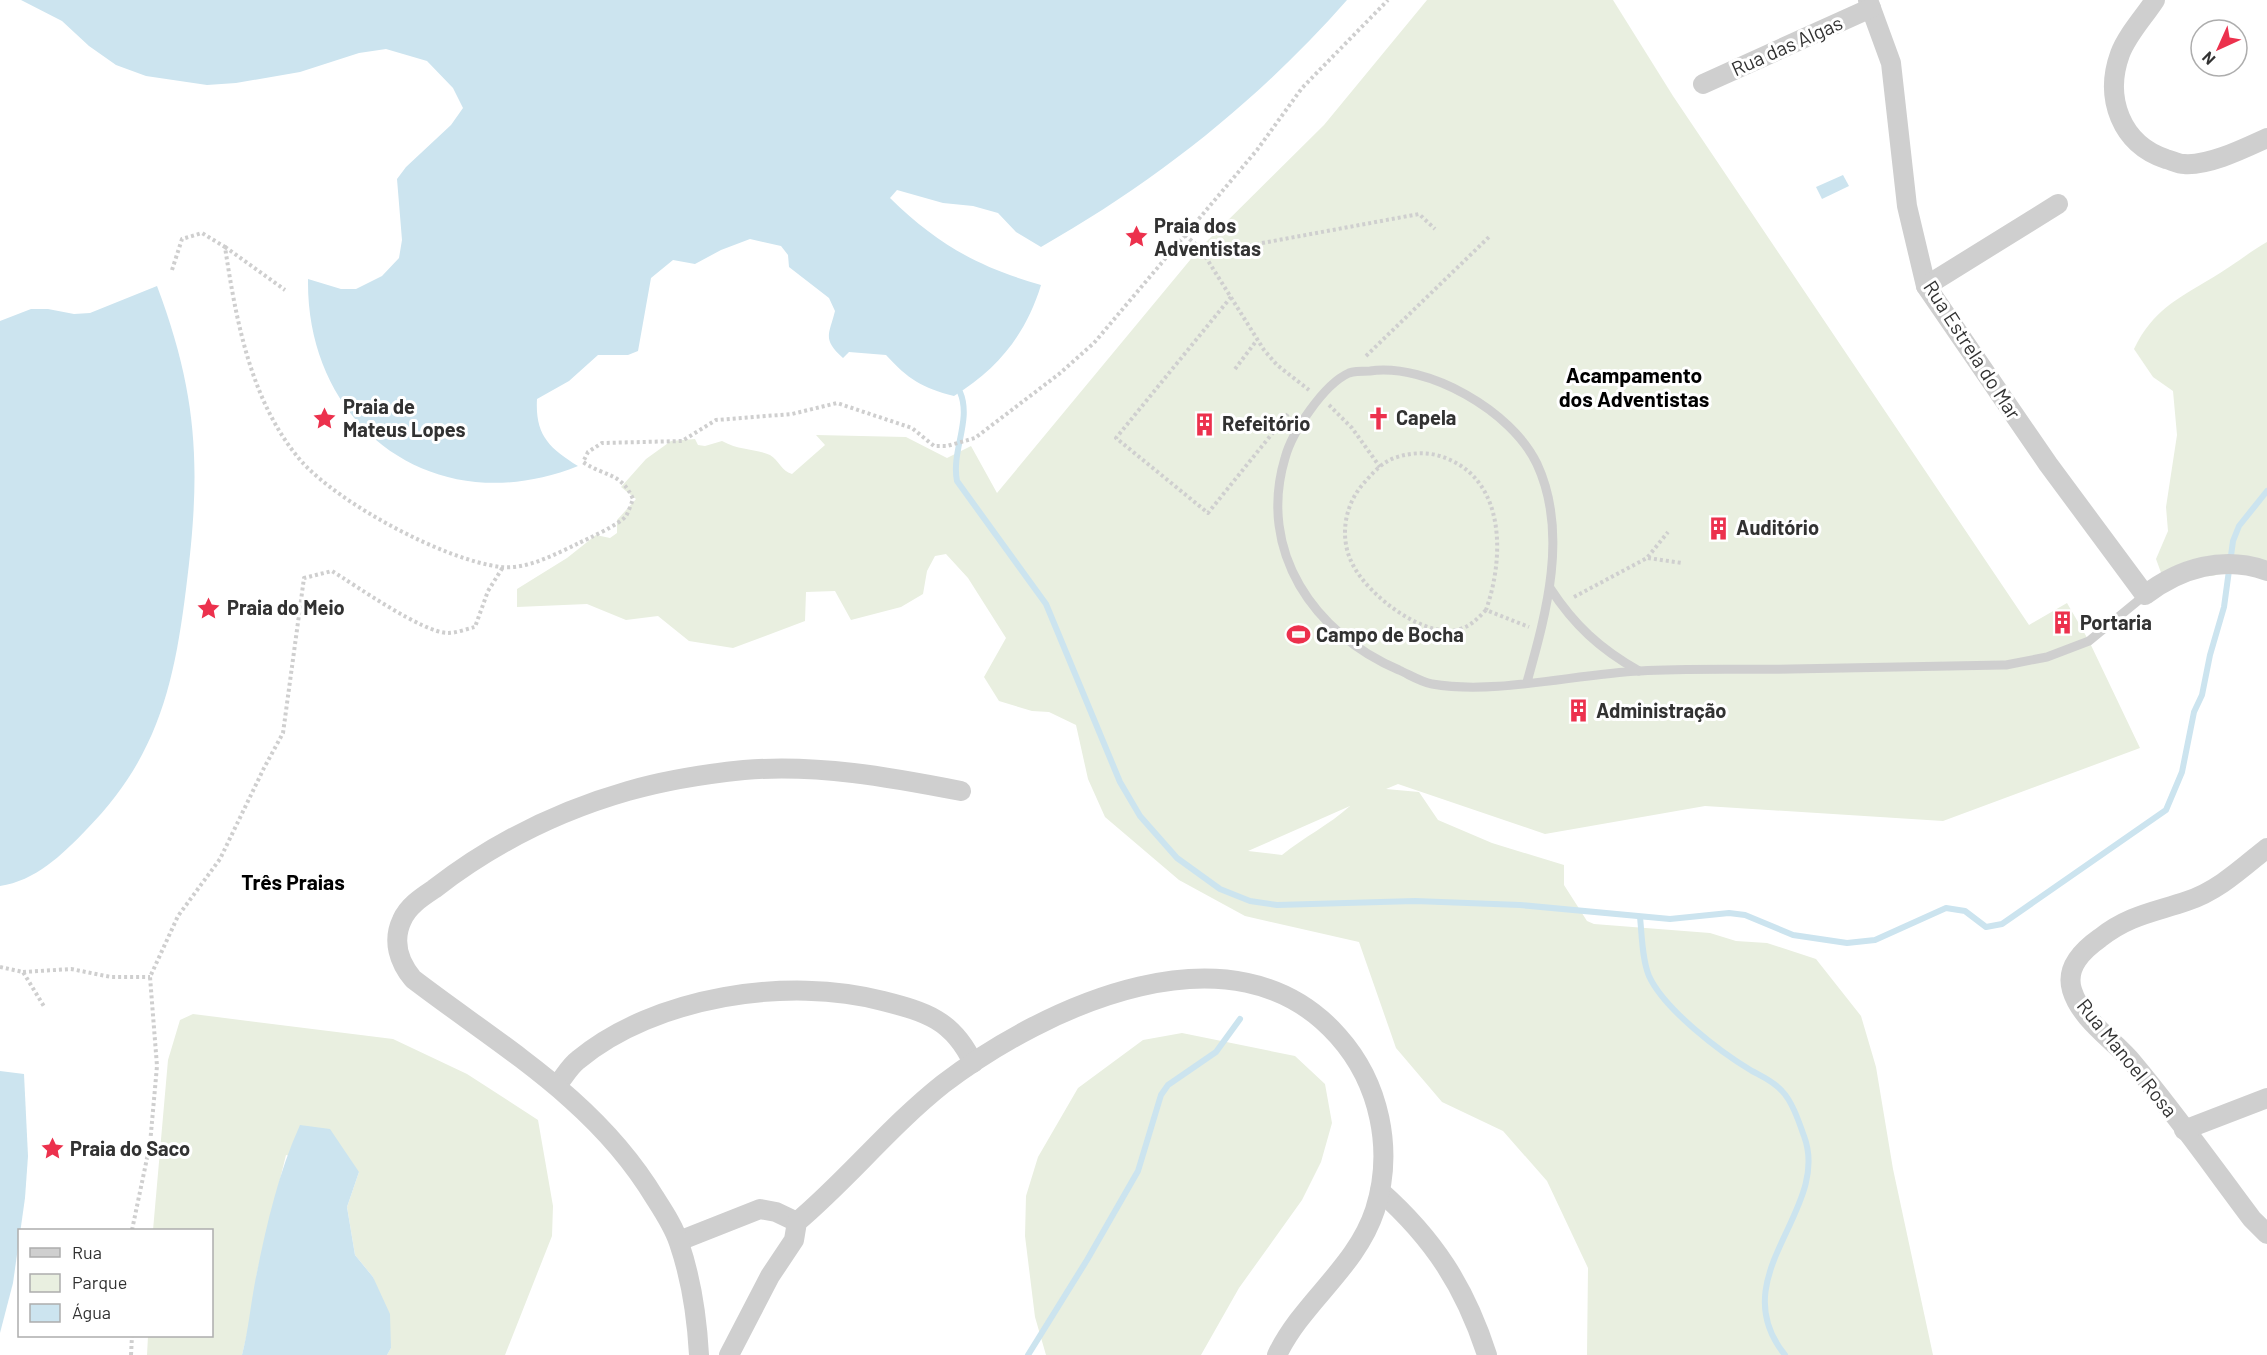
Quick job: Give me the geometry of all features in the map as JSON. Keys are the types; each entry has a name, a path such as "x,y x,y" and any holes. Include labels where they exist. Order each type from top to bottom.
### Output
{"street":[{"path":"2155,0 2120,52 2115,108 2121,123 2147,153 2184,164 2230,155 2267,138"},
{"name":"Rua das Algas","path":"1703,84 1869,4"},
{"name":"Rua Estrela do Mar","path":"1869,4 1892,63 1907,206 1926,286 2048,464 2145,595"},
{"path":"1926,286 2058,204"},
{"path":"2145,595 2172,577 2220,563 2252,565 2267,571"},
{"path":"699,1355 695,1315 679,1241 634,1167 585,1110 557,1084 413,979 401,962 397,942 402,919 414,904 450,876 518,835 591,803 657,784 706,774 767,769 828,770 869,773 961,790"},
{"name":"Rua Manoel Rosa","path":"2267,848 2219,885 2188,901 2155,909 2129,920 2101,936 2080,955 2071,971 2072,989 2084,1013 2131,1061 2252,1219 2267,1234"},
{"path":"729,1355 770,1276 794,1240 797,1222 823,1200 916,1106 973,1063 1004,1044 1068,1012 1138,988 1195,977 1227,978 1258,985 1288,997 1315,1014 1346,1044 1358,1063 1376,1103 1381,1125 1383,1147 1380,1191 1370,1224 1358,1246 1296,1321 1277,1355"},
{"path":"557,1084 577,1060 633,1027 663,1014 726,997 785,990 844,993 916,1009 950,1029 973,1063"},
{"name":"Rua Manoel Rosa","path":"2184,1130 2267,1098"},
{"path":"1380,1191 1422,1232 1446,1262 1476,1322 1487,1355"},
{"path":"679,1241 760,1209 776,1212 797,1222"}],"lane":[{"path":"1527,682 1550,588 1552,546 1548,501 1536,462 1508,427 1470,396 1427,376 1384,369 1349,374 1320,398 1299,426 1285,458 1278,500 1280,542 1294,578 1317,612 1347,640 1365,652 1383,663 1430,684 1475,687 1527,682 1639,671 2006,665 2047,657 2089,641 2145,595"},
{"path":"1550,588 1588,637 1612,656 1639,671"}],"path":[{"path":"225,246 236,317 259,387 276,424 302,462 339,494 384,521 468,559 503,567 548,558 625,517 633,499 626,484 608,472 597,471 583,462 588,452 602,443 682,441 716,420 792,414 837,403 912,428 934,446 947,446 975,438 1059,374 1094,343 1257,150 1302,88 1388,0"},
{"path":"1203,254 1419,214 1435,229"},
{"path":"172,270 182,239 202,233 225,246 285,290"},
{"path":"1185,235 1203,254 1257,340 1277,365 1320,398 1352,428 1380,468"},
{"path":"1349,374 1490,236"},
{"path":"1231,297 1116,438 1208,513 1294,407"},
{"path":"1235,369 1257,340"},
{"path":"1301,399 1308,390"},
{"path":"1424,453 1462,465 1477,477 1492,510 1497,547 1492,591 1486,610 1472,624 1460,630 1426,628 1408,619 1364,581 1352,565 1346,545 1345,524 1348,508 1359,489 1388,461 1407,454 1424,453"},
{"path":"1561,604 1647,558 1668,532"},
{"path":"1647,558 1682,563"},
{"path":"132,1229 150,1144 156,1077 150,977 178,916 220,859 283,734 304,578 332,571 400,612 447,633 475,627 488,591 503,567"},
{"path":"1486,610 1541,631"},
{"path":"0,967 23,972 71,969 111,977 150,977"},
{"path":"23,972 45,1008"},
{"path":"131,1355 132,1337"}],"green space":[{"path":"1427,0 1613,0 1673,96 2029,625 2067,603 2089,641 2140,748 1943,821 1705,806 1545,834 1398,784 1386,789 1419,792 1438,820 1492,843 1564,865 1564,885 1587,921 1594,924 1710,933 1736,941 1767,943 1816,959 1861,1016 1876,1067 1893,1169 1933,1355 1587,1355 1588,1268 1547,1181 1503,1131 1442,1102 1396,1048 1359,942 1245,916 1179,880 1105,817 1088,779 1076,725 1049,712 1032,711 999,701 984,677 1006,638 968,578 946,554 935,556 927,571 923,594 901,607 851,620 835,591 806,592 805,621 733,648 689,641 658,616 626,620 587,604 517,607 517,589 567,558 596,535 610,538 617,533 617,520 636,499 621,487 646,459 671,441 695,439 698,445 705,446 722,441 770,455 792,474 825,445 816,435 906,437 947,458 971,446 997,493 1200,248 1324,125","holes":["1350,806 1282,855 1248,851"]},
{"path":"2267,242 2267,566 2262,565 2212,576 2163,578 2156,559 2168,531 2166,507 2177,435 2173,391 2153,377 2134,349 2149,324 2167,307"},
{"path":"193,1014 393,1039 467,1074 538,1120 553,1206 552,1236 505,1355 387,1355 391,1348 373,1277 355,1255 347,1207 359,1172 286,1155 257,1273 242,1355 147,1355 148,1337 213,1337 213,1229 153,1229 168,1060 180,1020"},
{"path":"1182,1033 1295,1056 1325,1084 1332,1123 1321,1162 1302,1200 1239,1288 1201,1355 1046,1355 1035,1317 1025,1236 1026,1196 1038,1157 1078,1088 1143,1040"}],"water":[{"path":"21,0 1347,0 1278,72 1204,136 1125,195 1041,247 1016,232 998,213 973,206 943,203 897,190 890,198 942,241 978,262 1041,285 1027,319 1008,349 984,374 954,396 916,382 886,355 849,352 843,358 836,352 830,341 829,331 835,311 829,298 789,267 788,255 781,246 750,239 721,250 695,264 673,260 651,278 638,351 628,355 598,355 569,381 537,399 538,422 541,431 559,453 578,466 526,480 476,482 430,471 389,450 355,419 330,380 313,332 308,279 341,289 356,289 382,276 399,258 402,240 397,179 406,167 451,125 463,108 453,88 427,61 386,49 359,53 300,72 236,83 207,85 146,76 116,65 89,46 62,21"},
{"path":"1843,175 1849,186 1822,199 1816,187"},
{"path":"157,286 171,326 189,400 194,471 194,508 186,589 168,689 146,748 130,776 110,803 77,839 47,866 25,879 0,886 0,321 31,309 48,309 74,314 90,313"},
{"path":"0,1071 24,1074 28,1156 25,1198 21,1229 18,1229 13,1283 0,1333"},
{"path":"300,1125 330,1129 359,1172 347,1207 355,1255 373,1277 390,1314 391,1348 387,1355 242,1355 269,1216 286,1160"}],"waterway":[{"path":"960,392 964,414 957,458 957,481 1046,604 1120,782 1140,816 1177,858 1220,889 1250,901 1277,905 1415,901 1520,905 1670,919 1729,913 1745,915 1793,935 1847,943 1875,940 1946,908 1965,911 1986,927 2002,924 2166,810 2182,772 2194,712 2202,695 2210,655 2224,607 2233,541 2239,526 2267,491"},
{"path":"1640,917 1645,962 1656,989 1694,1029 1739,1063 1779,1088 1792,1106 1804,1136 1809,1163 1804,1190 1770,1271 1765,1298 1769,1326 1785,1355"},
{"path":"1028,1355 1087,1260 1138,1171 1161,1095 1168,1085 1216,1052 1240,1019"}],"place":[{"name":"Praia dos Adventistas","path":"1136,237"},
{"name":"Capela","path":"1378,418"},
{"name":"Praia de Mateus Lopes","path":"325,419"},
{"name":"Refeitório","path":"1204,424"},
{"name":"Auditório","path":"1718,528"},
{"name":"Praia do Meio","path":"209,608"},
{"name":"Portaria","path":"2062,623"},
{"name":"Campo de Bocha","path":"1298,635"},
{"name":"Administração","path":"1578,711"},
{"name":"Praia do Saco","path":"52,1149"}],"district":[{"name":"Acampamento dos Adventistas","path":"1634,388"},
{"name":"Três Praias","path":"293,883"}]}
